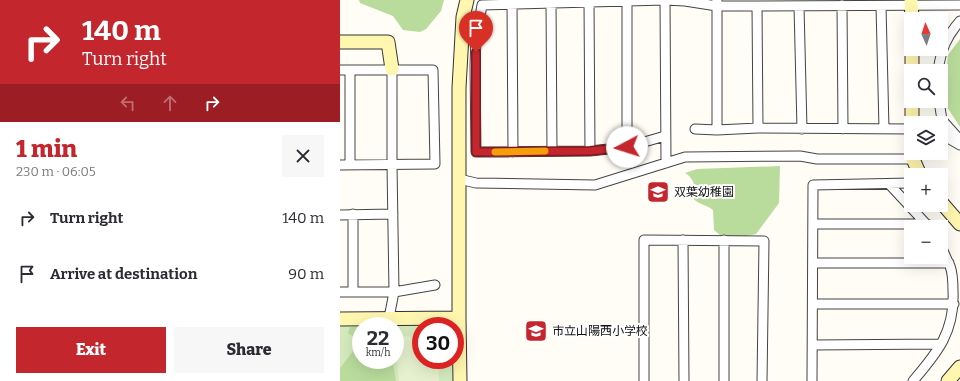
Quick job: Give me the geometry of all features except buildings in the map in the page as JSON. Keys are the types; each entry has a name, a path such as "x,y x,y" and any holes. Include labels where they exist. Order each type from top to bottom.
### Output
{"street":[{"path":"459,317 459,88 463,17 467,0"},
{"path":"665,0 666,164"},
{"path":"665,136 627,147 590,151 476,152 476,39 482,5 665,0 757,6 842,5 912,8 960,5"},
{"path":"586,1 590,151"},
{"path":"627,1 627,147"},
{"path":"551,2 552,151"},
{"path":"512,3 513,152"},
{"path":"717,3 717,130"},
{"path":"842,5 842,129"},
{"path":"757,6 758,128"},
{"path":"799,6 802,129"},
{"path":"881,6 884,129"},
{"path":"939,64 940,56 950,33 960,21"},
{"path":"340,42 388,42 392,70 394,292 389,317"},
{"path":"340,70 433,70 435,164 340,165"},
{"path":"350,71 350,165"},
{"path":"940,108 942,120 960,140"},
{"path":"695,129 904,129"},
{"path":"948,138 960,145"},
{"path":"459,178 476,183 595,184 666,164 685,157 800,156 817,159 904,156"},
{"path":"812,381 813,185 904,183"},
{"path":"889,184 923,220"},
{"path":"948,210 960,224"},
{"path":"340,214 393,214"},
{"path":"353,214 353,292"},
{"path":"813,224 904,225"},
{"path":"644,381 644,240 764,241 762,381"},
{"path":"683,240 684,381"},
{"path":"724,240 724,381"},
{"path":"813,263 949,263 953,277 954,304 950,326 941,344 929,362 913,381"},
{"path":"340,292 394,292 435,285"},
{"path":"813,304 954,304"},
{"path":"340,319 352,319"},
{"path":"813,345 941,344"},
{"path":"948,381 960,367"},
{"path":"460,369 460,381"}],"green space":[{"path":"359,0 444,0 441,11 426,29 420,32 403,30 393,16 360,3"},
{"path":"960,39 960,127 948,108 948,55"},
{"path":"780,166 779,203 756,234 746,236 721,236 714,230 713,210 697,202 693,198 694,184 691,178 685,173 697,169"},
{"path":"340,325 352,325 352,369 404,369 404,325 412,325 412,369 452,369 453,381 340,381"},
{"path":"350,327 352,327 352,336 348,333"},
{"path":"404,336 412,337 412,369 438,369 439,381 399,381 398,369 404,369"},
{"path":"352,352 352,369 394,369 396,381 340,381 340,368"}],"slow traffic":[{"path":"495,152 545,151"}],"place":[{"name":"双葉幼稚園","path":"658,192"},
{"name":"市立山陽西小学校","path":"536,331"}],"route":[{"path":"476,52 476,152 590,151 627,147"}]}
